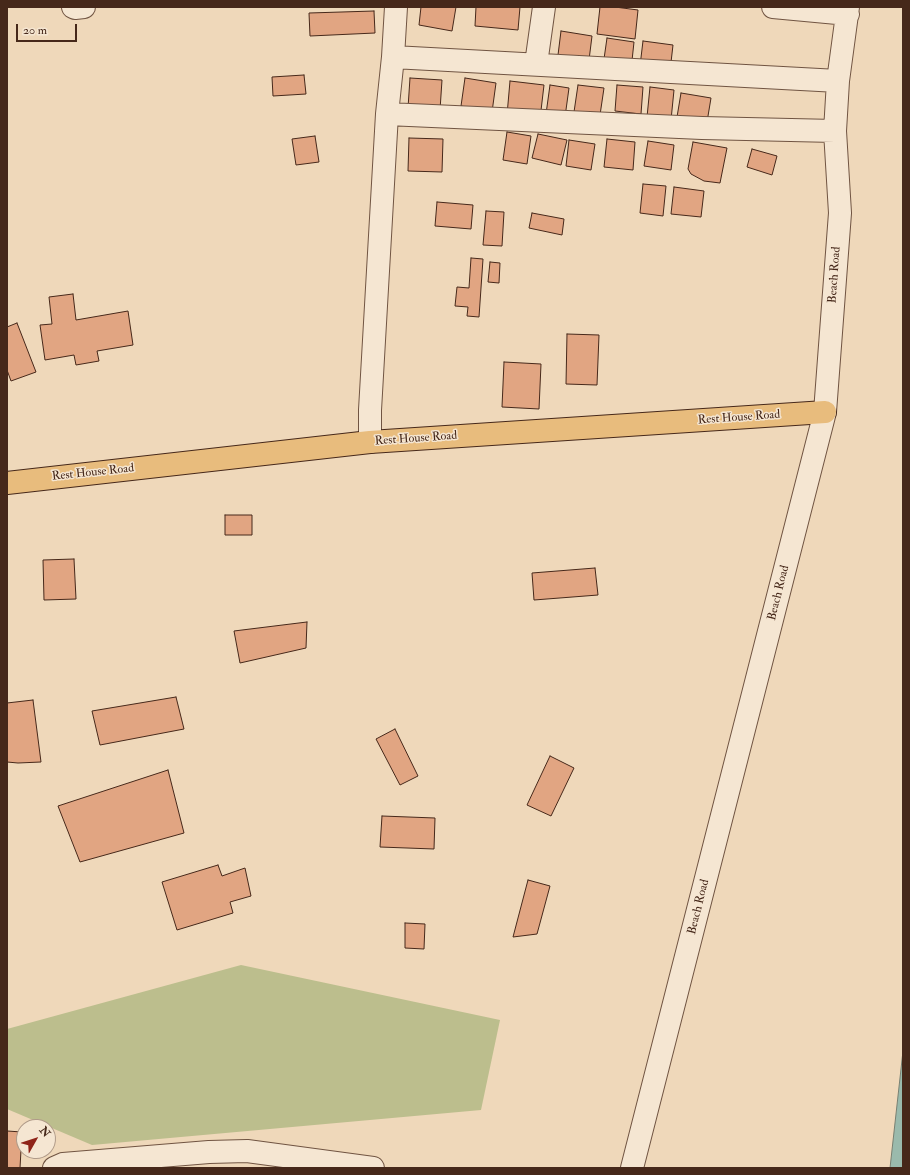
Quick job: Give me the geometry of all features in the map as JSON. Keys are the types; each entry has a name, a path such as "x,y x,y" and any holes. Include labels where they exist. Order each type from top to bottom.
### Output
{"main road":[{"name":"Rest House Road","path":"7,483 370,442 825,412"}],"street":[{"path":"73,7 84,7"},
{"path":"370,442 370,410 387,114 393,57 396,7"},
{"path":"536,64 544,7"},
{"path":"773,7 848,10"},
{"name":"Beach Road","path":"632,1168 825,412 840,213 835,131 838,81 848,10"},
{"path":"393,57 838,81"},
{"path":"387,114 702,128 835,131"},
{"path":"54,1168 63,1164 209,1152 246,1160 373,1168"}],"green space":[{"path":"241,965 500,1020 481,1110 92,1145 56,1130 56,1119 31,1119 7,1109 7,1029"}],"shaded area":[{"path":"903,1051 903,1168 890,1168"}],"building":[{"path":"421,7 456,7 452,31 419,25"},
{"path":"476,7 520,7 518,30 475,26"},
{"path":"600,7 638,10 635,39 597,34"},
{"path":"374,11 375,33 310,36 309,13"},
{"path":"561,31 592,36 588,68 557,63"},
{"path":"607,38 634,42 631,70 603,66"},
{"path":"643,41 673,45 670,71 640,66"},
{"path":"304,75 306,94 273,96 272,77"},
{"path":"410,78 442,80 440,110 408,108"},
{"path":"465,78 496,83 492,112 461,106"},
{"path":"510,81 544,85 540,119 507,115"},
{"path":"550,85 569,88 565,117 546,114"},
{"path":"578,85 604,88 600,115 574,112"},
{"path":"617,85 643,87 641,114 615,111"},
{"path":"650,87 674,90 671,120 647,117"},
{"path":"681,93 711,98 707,122 677,117"},
{"path":"507,132 531,136 527,164 503,160"},
{"path":"538,134 567,140 561,165 532,158"},
{"path":"315,136 319,162 296,165 292,139"},
{"path":"409,138 443,139 442,172 408,171"},
{"path":"607,139 635,142 633,170 604,167"},
{"path":"569,140 595,144 591,170 566,166"},
{"path":"648,141 674,145 671,170 644,166"},
{"path":"693,142 727,148 720,183 704,181 691,174 688,169"},
{"path":"752,149 777,156 772,175 747,167"},
{"path":"643,184 666,186 663,216 640,213"},
{"path":"674,187 704,191 701,217 671,214"},
{"path":"437,202 473,205 471,229 435,226"},
{"path":"486,211 504,212 502,246 483,245"},
{"path":"532,213 564,219 562,235 529,228"},
{"path":"471,258 483,259 479,317 467,316 468,307 455,306 457,287 469,288"},
{"path":"490,262 500,263 499,283 488,282"},
{"path":"73,294 76,320 128,311 133,345 97,351 99,361 76,365 74,355 45,360 40,325 52,324 49,297"},
{"path":"17,323 36,372 11,381 7,370 7,327"},
{"path":"567,334 599,335 597,385 566,384"},
{"path":"504,362 541,364 539,409 502,407"},
{"path":"225,515 252,515 252,535 225,535"},
{"path":"74,559 76,599 44,600 43,560"},
{"path":"595,568 598,595 534,600 532,573"},
{"path":"307,622 306,648 240,663 234,631"},
{"path":"176,697 184,729 100,745 92,711"},
{"path":"33,700 41,762 7,762 7,703"},
{"path":"395,729 418,776 400,785 376,739"},
{"path":"550,756 574,768 551,816 527,805"},
{"path":"168,770 184,833 80,862 58,806"},
{"path":"382,816 435,818 434,849 380,847"},
{"path":"218,865 222,876 245,868 251,896 230,902 233,913 177,930 162,882"},
{"path":"528,880 550,886 537,934 513,937"},
{"path":"405,923 425,924 424,949 405,948"},
{"path":"7,1131 16,1132 16,1159 20,1159 20,1168 7,1168"}]}
